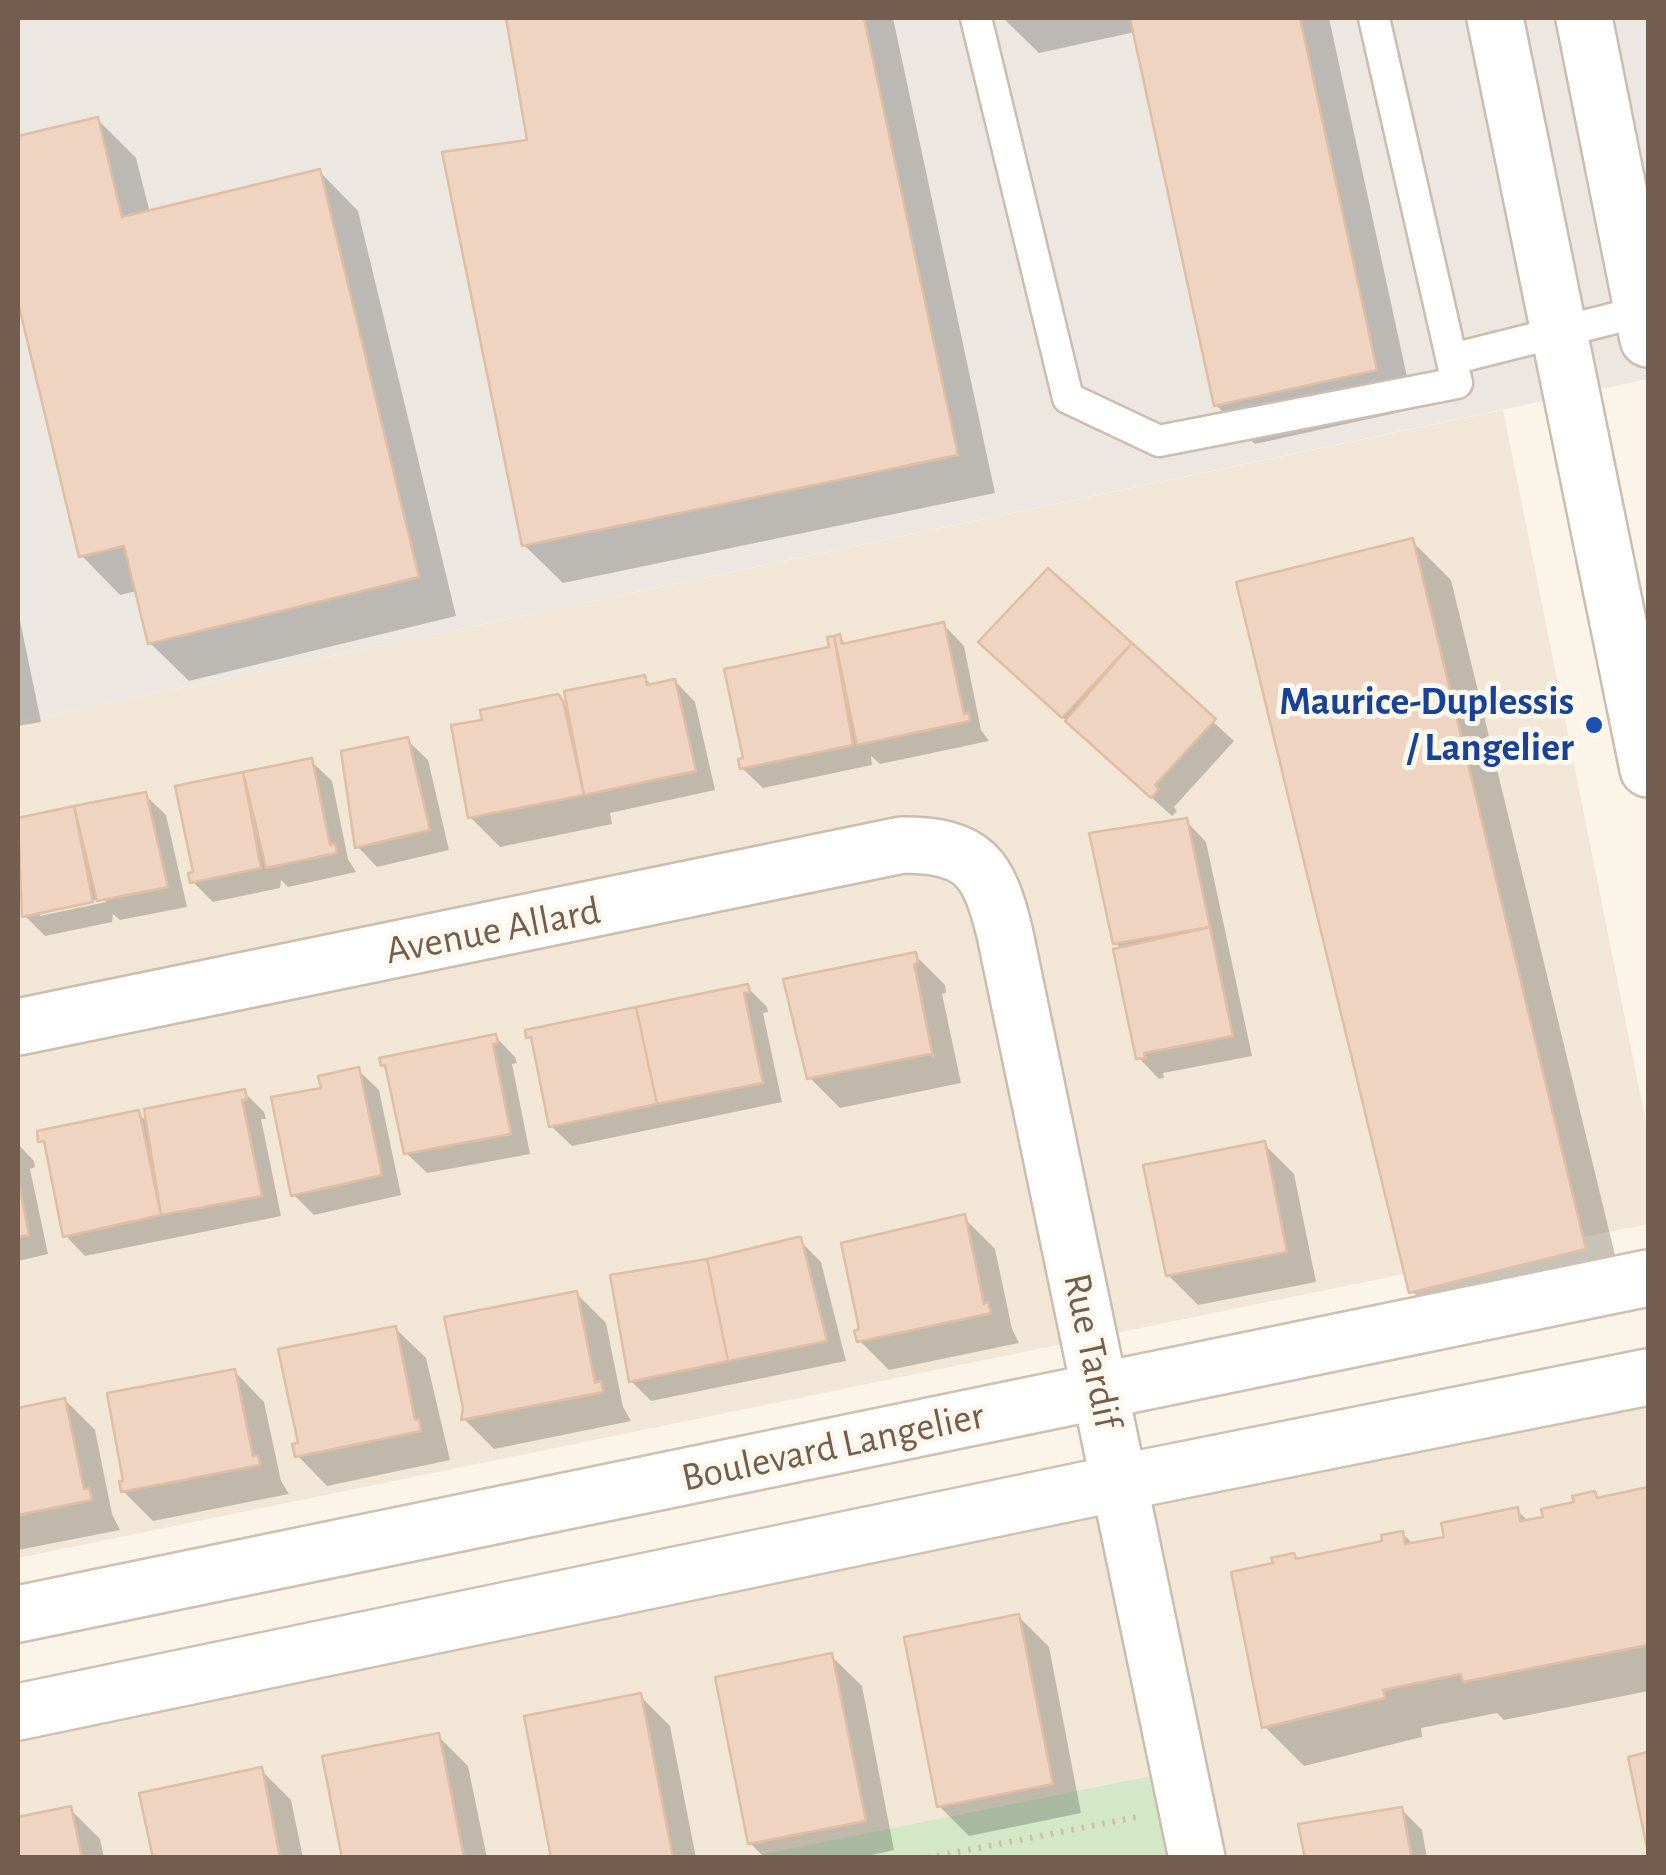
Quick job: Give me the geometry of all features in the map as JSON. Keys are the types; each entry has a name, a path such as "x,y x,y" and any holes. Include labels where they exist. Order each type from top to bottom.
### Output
{"main road":[{"path":"1496,18 1648,769"},
{"path":"1584,18 1646,325"},
{"name":"Avenue Allard","path":"18,1027 902,845 936,845 967,854"},
{"name":"Rue Tardif","path":"967,854 994,888 1192,1833"},
{"name":"Boulevard Langelier","path":"18,1614 1648,1278"},
{"path":"18,1712 1118,1482 1648,1378"}],"lane":[{"path":"976,18 1068,398 1160,441 1456,383 1374,18"},
{"path":"1452,359 1559,330 1646,325"}],"path":[{"path":"927,1858 1192,1833"}],"shaded area":[{"path":"18,18 1648,18 1648,379 18,722"},
{"path":"1503,410 1648,1133 1648,1224 18,1558 18,722"},
{"path":"1648,1382 1648,1857 18,1857 18,1714"}],"green space":[{"path":"1176,1771 1197,1858 745,1858"}],"building":[{"path":"506,18 864,18 958,455 522,546 442,152 527,140"},
{"path":"1130,18 1300,18 1377,370 1214,406"},
{"path":"98,117 122,217 320,169 419,577 148,644 124,546 79,557 18,302 18,136"},
{"path":"1413,538 1586,1249 1409,1293 1236,582"},
{"path":"1048,568 1132,643 1062,718 978,642"},
{"path":"944,622 964,714 969,713 970,721 857,745 834,636 840,634 842,644"},
{"path":"834,636 853,745 740,769 738,759 743,758 724,669 829,647 827,637"},
{"path":"1132,643 1216,719 1155,785 1159,789 1151,798 1065,721"},
{"path":"645,675 647,685 675,679 696,771 584,795 564,691"},
{"path":"558,694 563,701 584,795 468,818 451,725 482,720 480,710"},
{"path":"408,737 430,830 355,848 341,751"},
{"path":"312,758 330,845 335,843 337,853 266,868 243,772"},
{"path":"243,772 261,868 190,883 188,873 193,872 175,786"},
{"path":"146,792 168,887 97,901 74,806"},
{"path":"74,806 93,902 22,917 18,818"},
{"path":"1187,818 1210,927 1113,944 1089,833"},
{"path":"1210,927 1233,1036 1144,1053 1146,1058 1136,1059 1113,949"},
{"path":"916,952 918,963 914,964 933,1057 929,1054 807,1079 783,979"},
{"path":"748,984 750,992 744,993 763,1083 657,1104 636,1007"},
{"path":"636,1007 657,1104 549,1127 531,1037 526,1038 525,1030"},
{"path":"496,1034 498,1043 493,1044 511,1134 404,1154 385,1065 381,1066 379,1058"},
{"path":"359,1067 382,1175 291,1196 271,1097 321,1088 318,1076"},
{"path":"245,1089 247,1099 242,1100 262,1196 161,1215 144,1109"},
{"path":"139,1110 161,1215 63,1237 44,1141 38,1142 37,1131"},
{"path":"1265,1141 1287,1252 1166,1276 1143,1165"},
{"path":"18,1180 29,1235 18,1237"},
{"path":"965,1214 984,1304 988,1302 991,1313 857,1342 854,1331 859,1329 841,1243"},
{"path":"801,1237 827,1341 728,1361 707,1259"},
{"path":"707,1259 728,1361 629,1382 610,1275"},
{"path":"577,1291 595,1383 601,1381 603,1392 461,1420 463,1408 444,1317"},
{"path":"396,1326 415,1420 419,1419 421,1431 295,1457 292,1444 298,1443 278,1349"},
{"path":"235,1369 253,1456 258,1455 260,1465 121,1492 119,1481 123,1481 107,1393"},
{"path":"65,1398 84,1489 89,1488 92,1500 18,1515 18,1408"},
{"path":"1648,1487 1648,1645 1463,1682 1461,1674 1383,1690 1385,1698 1262,1728 1231,1572 1273,1563 1271,1558 1294,1553 1296,1559 1382,1541 1381,1535 1403,1531 1405,1544 1444,1537 1441,1523 1518,1507 1520,1521 1543,1517 1541,1509 1574,1502 1572,1496 1595,1491 1597,1498"},
{"path":"1019,1614 1053,1784 937,1807 904,1637"},
{"path":"832,1653 866,1821 748,1844 715,1677"},
{"path":"641,1693 673,1858 551,1858 524,1716"},
{"path":"439,1733 464,1858 342,1858 322,1756"},
{"path":"1648,1752 1648,1848 1647,1848 1628,1757"},
{"path":"262,1767 280,1858 153,1858 139,1793"},
{"path":"71,1806 82,1858 18,1858 18,1817"},
{"path":"1402,1807 1412,1858 1305,1858 1298,1824"}],"place":[{"name":"Maurice-Duplessis / Langelier","path":"1594,725"}]}
